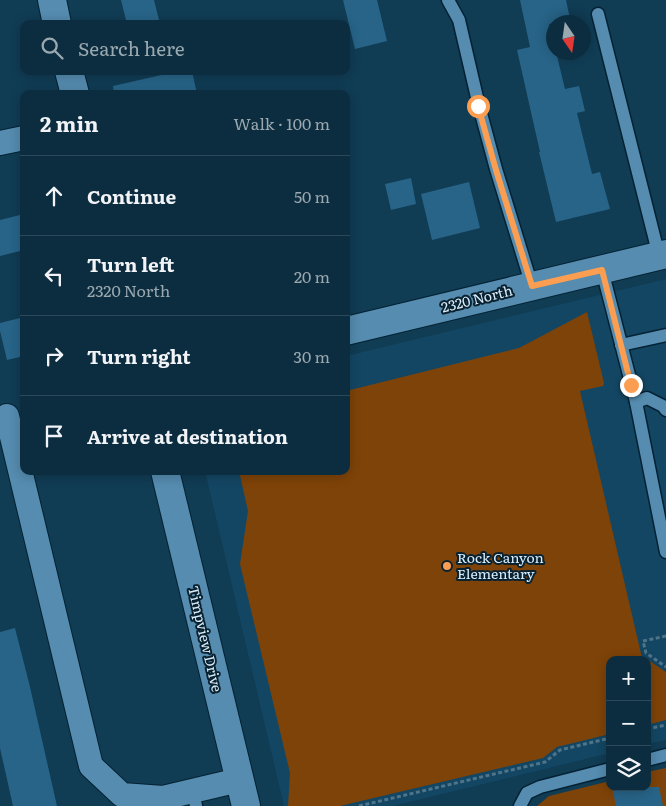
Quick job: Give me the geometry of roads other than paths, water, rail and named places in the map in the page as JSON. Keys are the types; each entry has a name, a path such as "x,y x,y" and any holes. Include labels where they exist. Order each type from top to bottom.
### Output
{"street":[{"path":"52,0 57,20"},
{"path":"70,75 74,90"},
{"path":"0,143 20,139"},
{"name":"2320 North","path":"350,330 662,255"},
{"path":"10,415 20,458"},
{"path":"24,475 92,766 118,800 194,798 239,780"},
{"name":"Timpview Drive","path":"166,475 246,806"}],"lane":[{"path":"448,0 459,20 478,106 532,286"},
{"path":"598,14 662,255"},
{"path":"602,270 636,402 666,552"},
{"path":"621,345 666,335"},
{"path":"636,402 647,398 663,406 666,410"},
{"path":"651,759 666,756"},
{"path":"520,806 527,793 540,787 606,770"}],"place":[{"name":"Rock Canyon Elementary","path":"447,566"}]}
